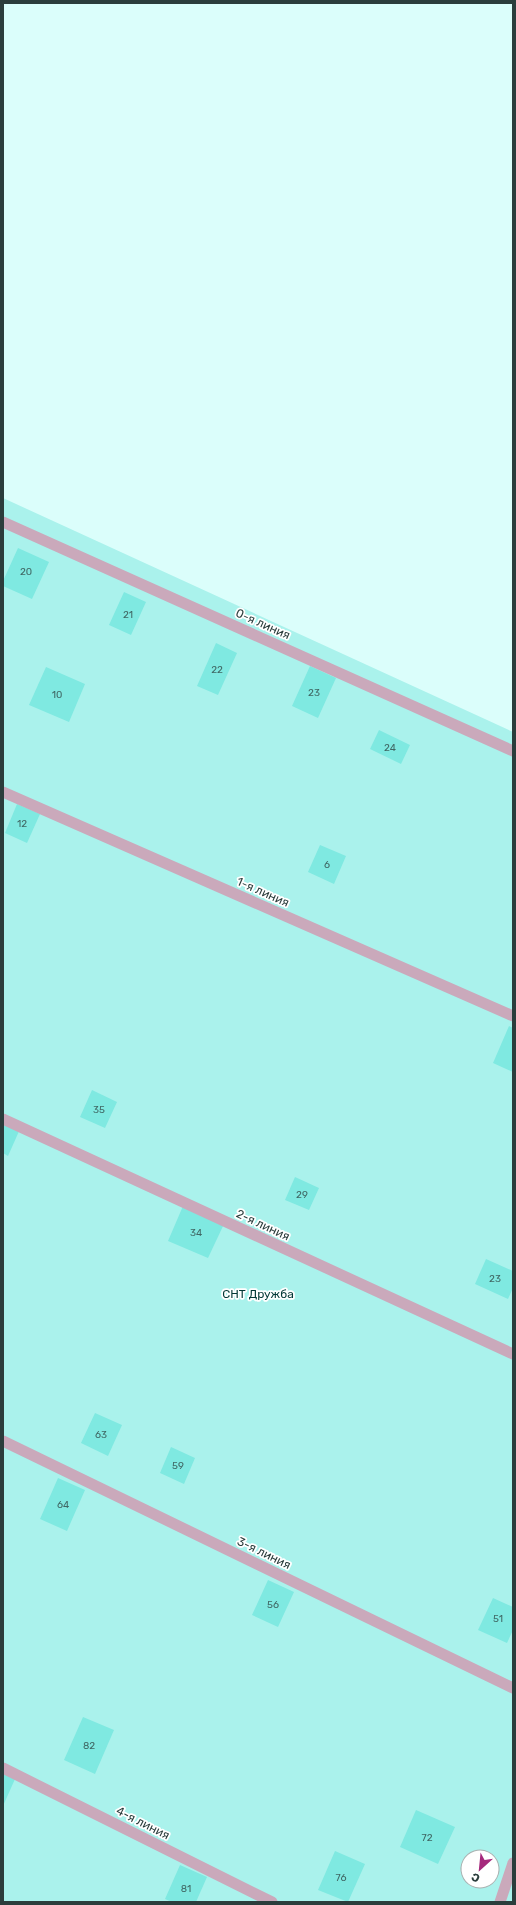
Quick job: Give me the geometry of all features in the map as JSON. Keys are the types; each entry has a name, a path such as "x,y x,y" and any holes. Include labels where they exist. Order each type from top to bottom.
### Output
{"street":[{"name":"0-я линия","path":"3,522 513,751"},
{"name":"1-я линия","path":"3,792 513,1016"},
{"name":"2-я линия","path":"3,1119 513,1354"},
{"name":"3-я линия","path":"3,1441 513,1688"},
{"name":"4-я линия","path":"3,1768 272,1902"},
{"path":"500,1902 513,1863"}],"green space":[{"name":"СНТ Дружба","path":"3,498 513,732 513,1902 3,1902"}],"building":[{"path":"18,548 49,562 32,599 3,586 3,581"},
{"path":"124,592 146,602 131,635 109,625"},
{"path":"216,643 237,653 218,695 197,686"},
{"path":"310,666 336,678 318,718 292,706"},
{"path":"46,667 85,684 69,722 29,705"},
{"path":"379,730 410,745 401,764 370,749"},
{"path":"17,804 40,814 27,843 5,833"},
{"path":"320,845 346,856 334,884 308,872"},
{"path":"509,1026 513,1028 513,1072 493,1063"},
{"path":"92,1090 117,1102 105,1128 80,1117"},
{"path":"3,1122 20,1129 8,1156 3,1153"},
{"path":"295,1177 319,1188 309,1210 285,1200"},
{"path":"183,1206 224,1224 208,1258 168,1241"},
{"path":"486,1259 513,1271 513,1288 508,1299 475,1284"},
{"path":"95,1413 122,1425 108,1456 81,1443"},
{"path":"171,1447 195,1458 184,1484 160,1473"},
{"path":"58,1478 85,1490 67,1531 40,1519"},
{"path":"268,1580 294,1592 278,1627 252,1615"},
{"path":"493,1598 513,1607 513,1630 507,1643 478,1630"},
{"path":"83,1717 114,1730 95,1774 64,1760"},
{"path":"3,1773 15,1779 3,1806"},
{"path":"416,1810 455,1827 438,1864 400,1847"},
{"path":"335,1851 365,1864 348,1902 318,1890"},
{"path":"180,1865 207,1877 196,1902 172,1902 165,1899"}]}
